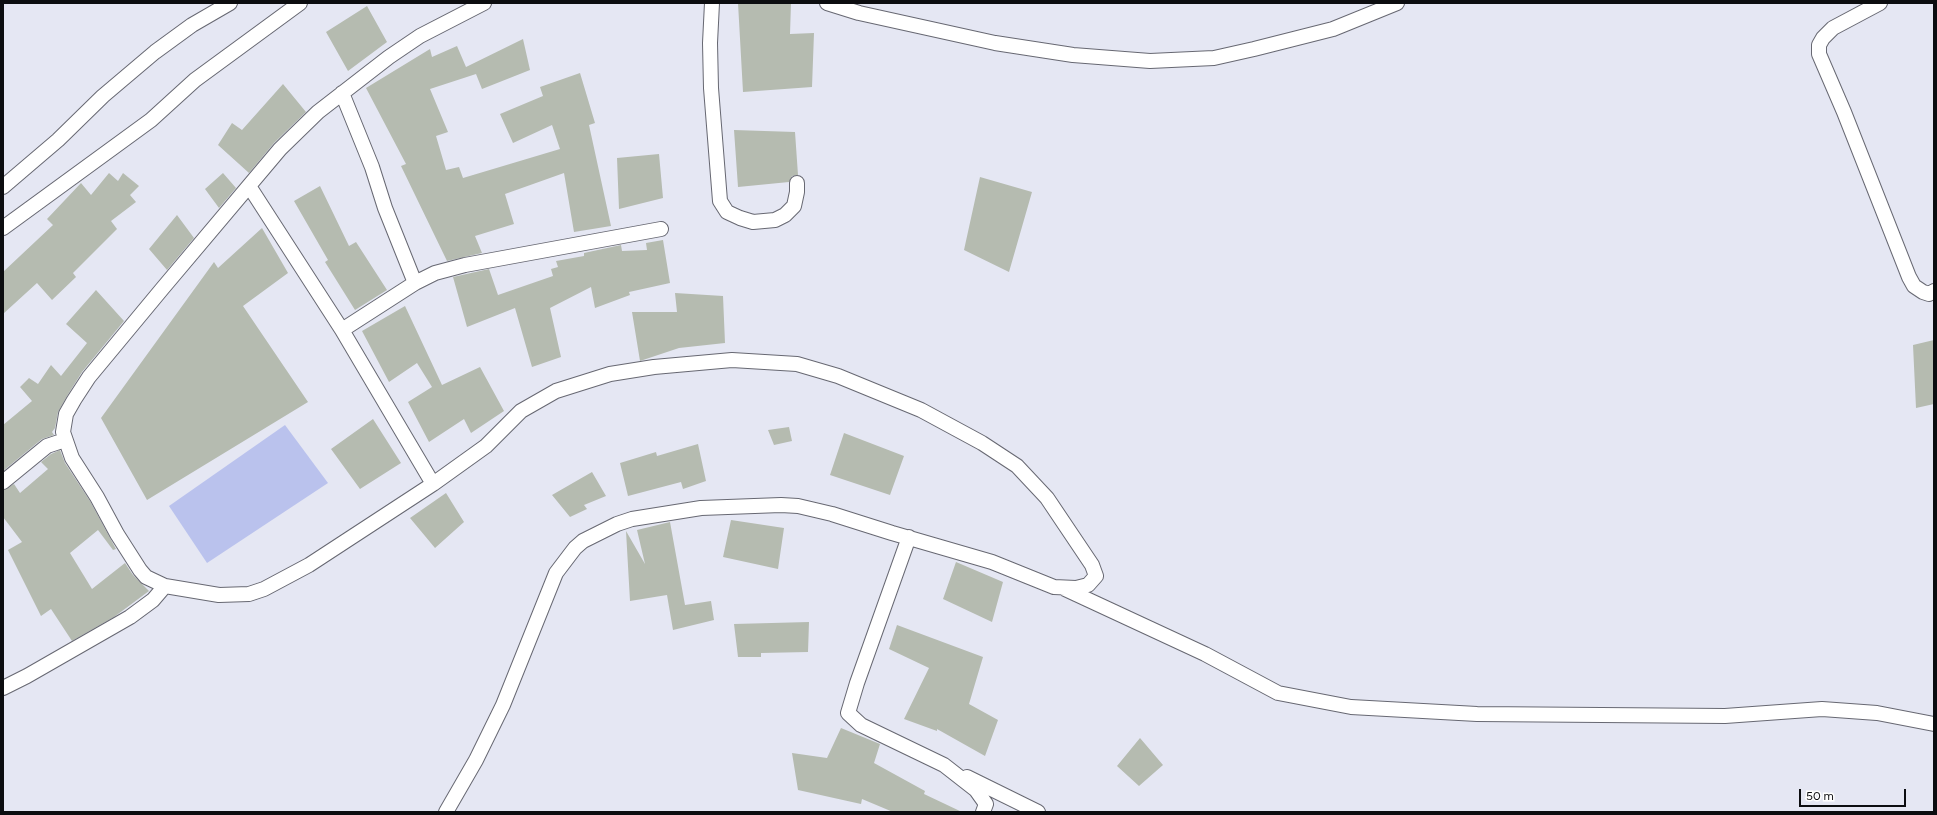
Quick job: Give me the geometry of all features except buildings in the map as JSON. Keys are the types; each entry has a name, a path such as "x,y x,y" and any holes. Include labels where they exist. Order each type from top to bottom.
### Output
{"street":[{"path":"3,187 58,140 103,96 155,52 192,25 230,3"},
{"path":"3,228 151,120 195,80 300,3"},
{"path":"484,3 420,36 318,112 280,149 85,383 66,414 63,432 72,458 140,570 146,577 165,586 219,595 249,594 264,589 309,565 433,484 486,446 521,411 556,391 610,374 654,367 732,360 797,364 838,376 920,410 963,431 1017,466 1047,498 1094,570 1096,576 1088,585 1063,588"},
{"path":"712,3 710,44 711,88 720,201 727,212 740,218 753,222 775,220 785,215 794,206 797,183"},
{"path":"827,3 859,13 995,43 1073,55 1150,61 1214,58 1254,49 1332,29 1397,3"},
{"path":"1880,3 1833,28 1823,38 1819,46 1819,54 1844,112 1909,276 1914,286 1923,292 1929,294 1934,291"},
{"path":"342,93 372,167 385,208 415,282"},
{"path":"249,186 342,330 433,484"},
{"path":"342,330 415,282 434,272 661,229"},
{"path":"3,482 47,446 65,440"},
{"path":"446,812 476,760 503,705 556,573 575,548 592,535 632,519 701,508 781,505 798,506 832,514 992,562 1044,583 1063,588 1205,654 1278,693 1351,707 1477,714 1717,716 1822,709 1877,713 1934,724"},
{"path":"909,537 857,683 848,713 861,725 1038,812"},
{"path":"3,688 27,676 130,617 153,600 165,586"},
{"path":"944,765 976,790 986,804 984,812"}],"shaded area":[{"path":"285,425 328,483 207,563 169,506"}]}
